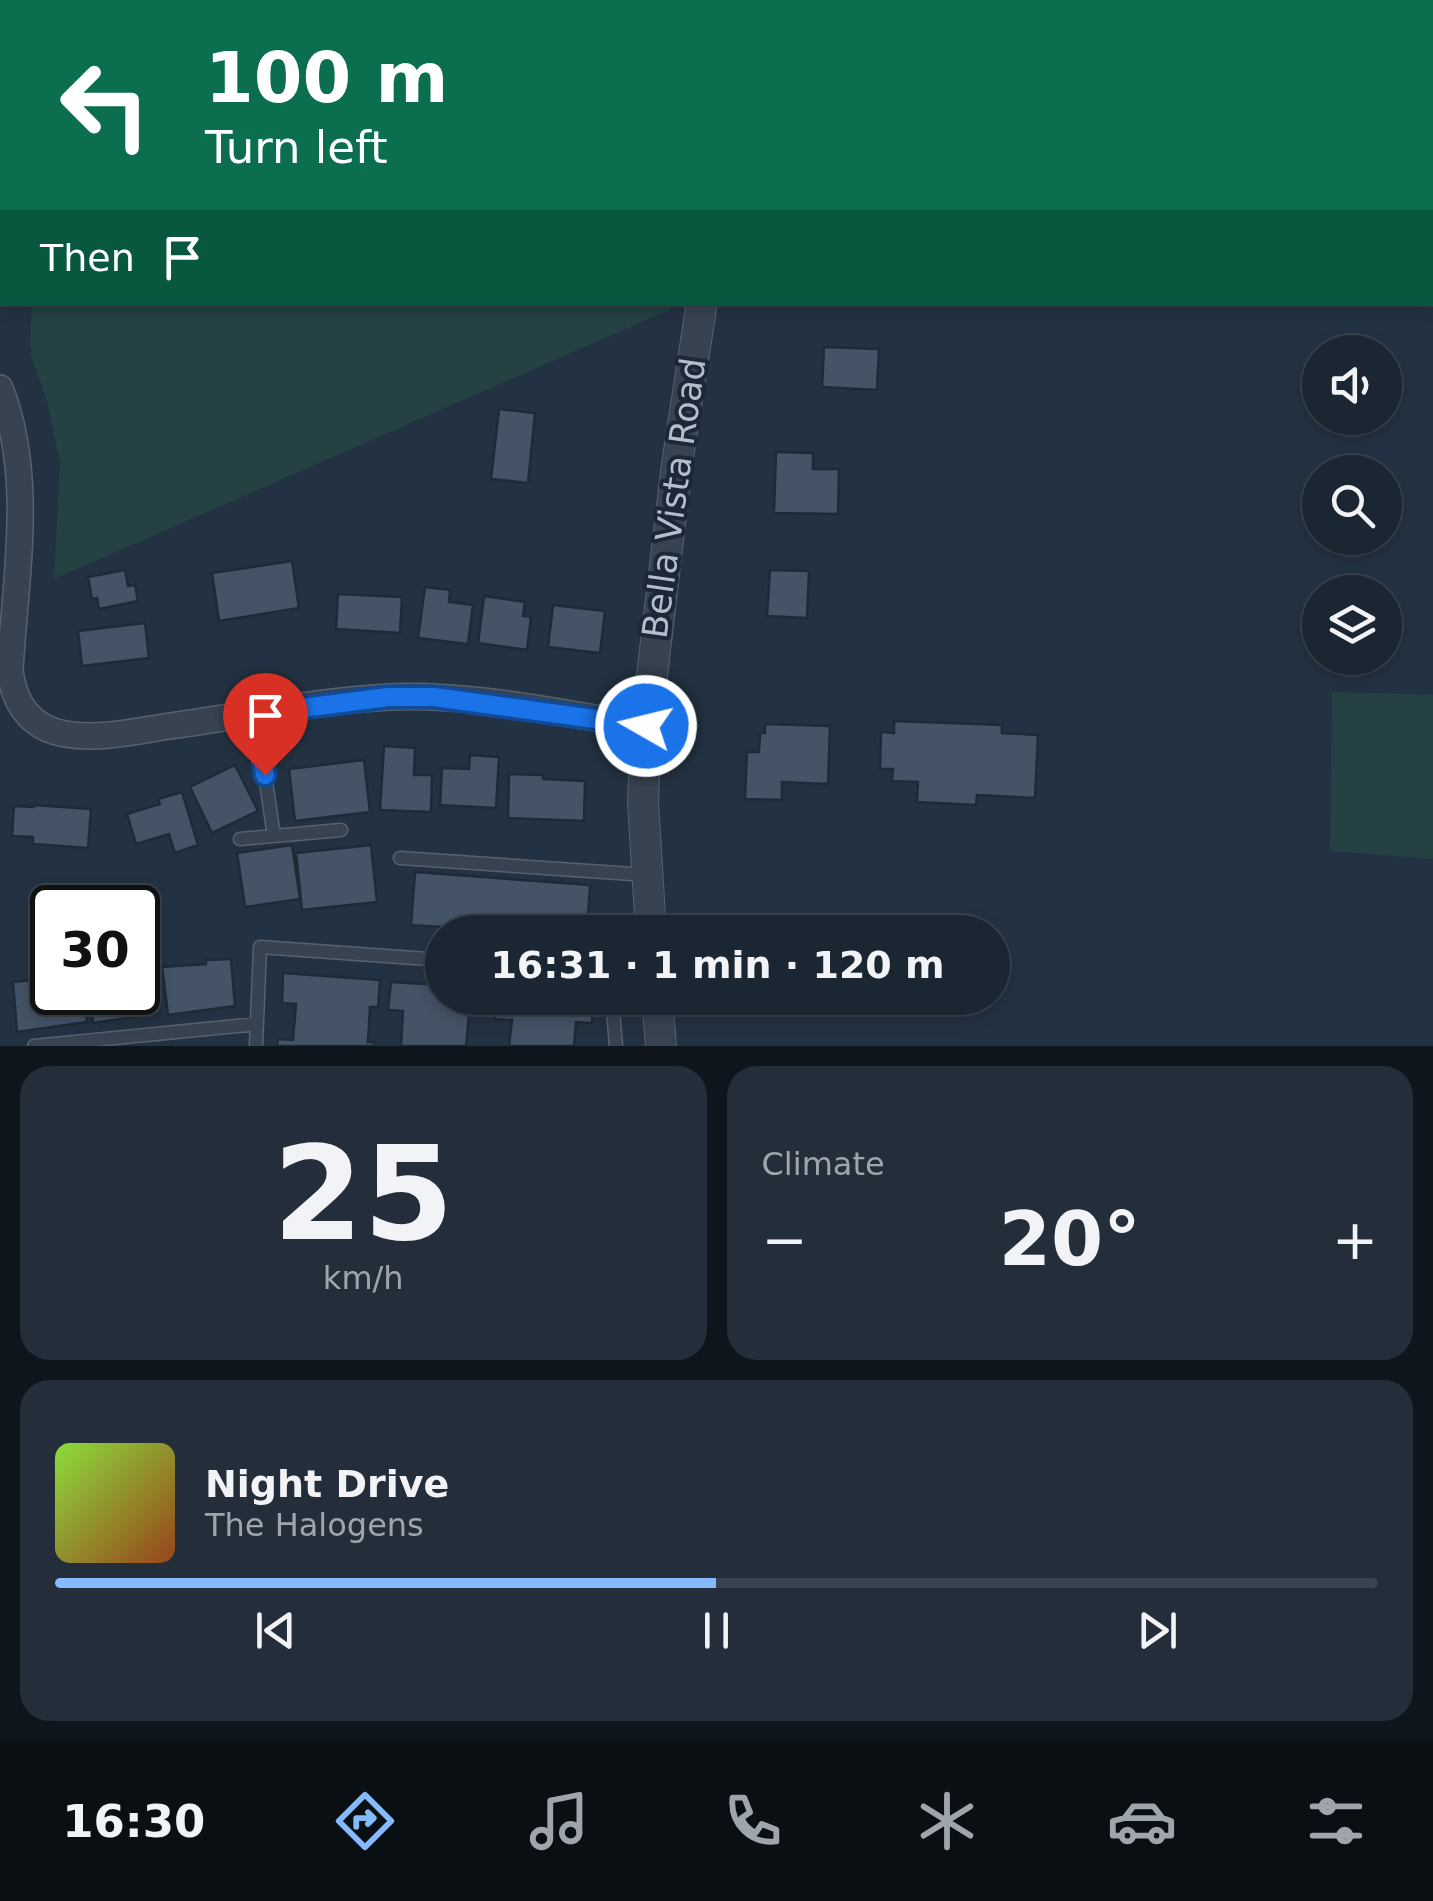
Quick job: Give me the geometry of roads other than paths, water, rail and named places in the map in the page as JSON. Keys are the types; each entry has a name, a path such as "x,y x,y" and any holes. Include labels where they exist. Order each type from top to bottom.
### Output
{"street":[{"name":"Bella Vista Road","path":"649,915 643,802 646,726 674,484 702,305"},
{"path":"0,388 12,424 20,496 10,671 19,706 46,728 82,736 388,697 434,697 646,726"},
{"path":"658,1015 661,1046"}],"lane":[{"path":"256,714 274,836"},
{"path":"240,838 342,830"},
{"path":"400,858 646,876"},
{"path":"256,1046 260,947 425,959"},
{"path":"613,1015 616,1046"},
{"path":"34,1046 257,1024"}]}
